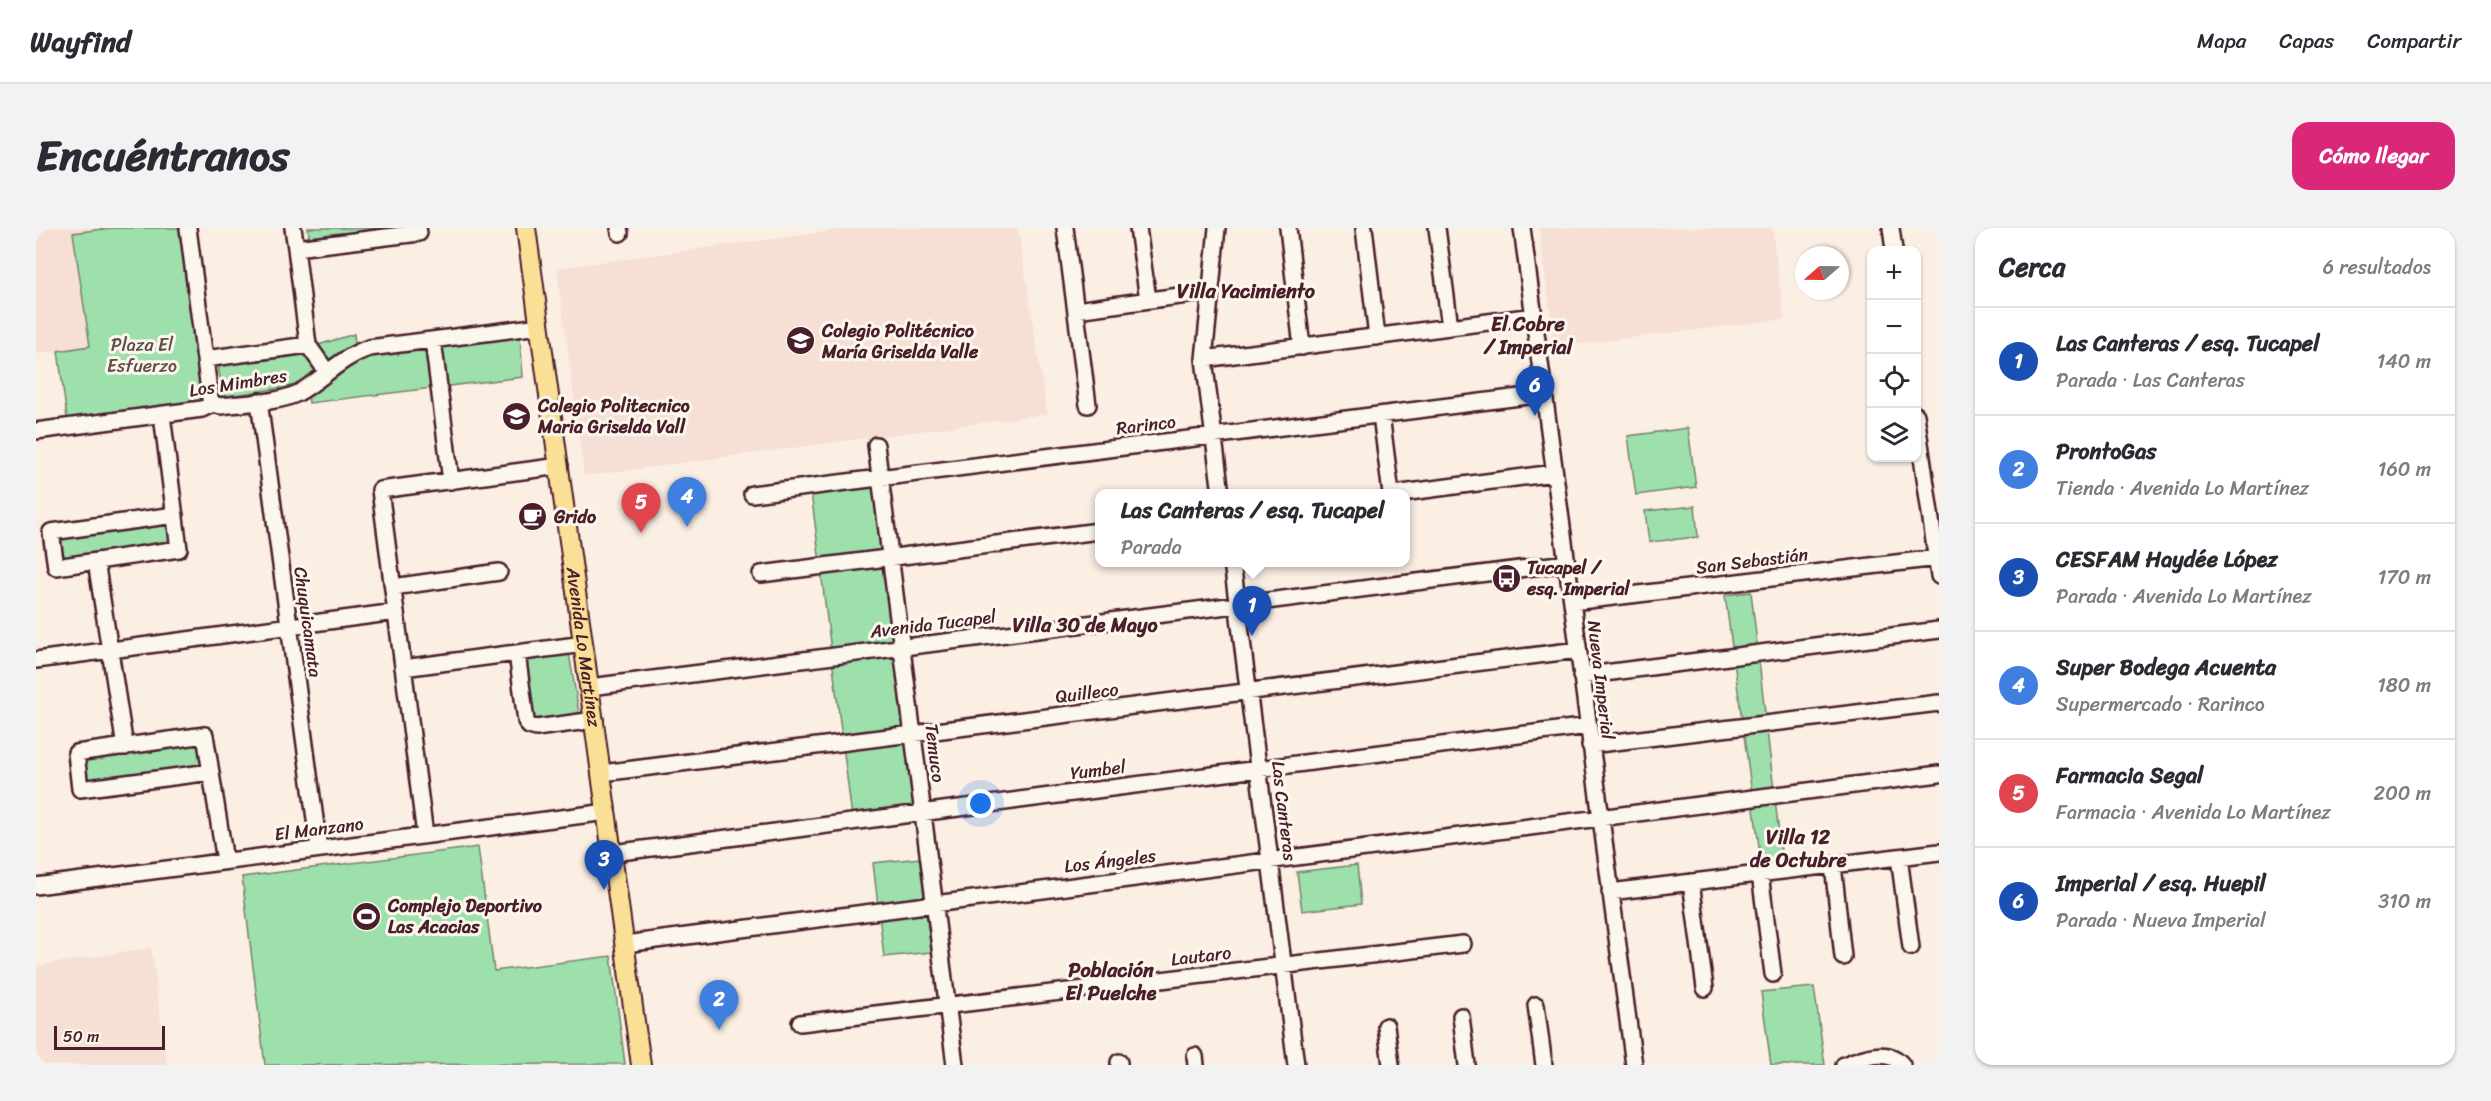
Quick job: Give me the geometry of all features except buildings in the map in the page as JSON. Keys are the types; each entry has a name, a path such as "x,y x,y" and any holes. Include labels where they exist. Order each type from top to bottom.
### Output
{"main road":[{"name":"Avenida Lo Martínez","path":"526,228 641,1065"}],"street":[{"path":"188,228 213,404"},
{"path":"293,228 308,345 327,372"},
{"path":"296,248 419,233 418,228"},
{"path":"1065,228 1088,405"},
{"path":"1138,228 1148,300"},
{"path":"1217,228 1204,359 1220,489"},
{"path":"1288,228 1302,347"},
{"path":"1364,228 1377,337"},
{"path":"1437,228 1450,327"},
{"name":"Nueva Imperial","path":"1522,228 1634,1065"},
{"path":"1891,228 1893,246"},
{"path":"1076,310 1209,292"},
{"path":"1204,359 1534,316"},
{"name":"Los Mimbres","path":"36,431 202,409 213,404 220,406 292,396 350,356 369,348 540,326"},
{"path":"433,340 451,481"},
{"path":"205,358 308,345"},
{"name":"Rarinco","path":"752,494 1544,394"},
{"name":"Chuquicamata","path":"259,401 319,849"},
{"path":"162,415 175,514 179,549 56,567 51,532 175,514"},
{"path":"1381,415 1391,489"},
{"path":"1921,445 1939,576"},
{"name":"Temuco","path":"876,446 955,1065"},
{"path":"425,835 380,490 560,466"},
{"path":"1410,492 1554,473"},
{"path":"761,574 1095,532"},
{"name":"San Sebastián","path":"1572,602 1936,558"},
{"path":"96,561 125,747"},
{"name":"Avenida Tucapel","path":"590,687 1566,563"},
{"name":"Las Canteras","path":"1233,567 1296,1065"},
{"path":"393,587 499,572"},
{"path":"36,660 396,612"},
{"path":"1581,676 1939,630"},
{"path":"403,668 584,644"},
{"name":"Quilleco","path":"602,773 1578,650"},
{"path":"517,653 526,721 529,726 536,728 595,720"},
{"path":"1590,745 1939,703"},
{"name":"Yumbel","path":"613,853 1588,726"},
{"path":"211,772 80,789 76,753 205,735 211,772 225,861"},
{"name":"Los Ángeles","path":"625,944 1939,774"},
{"name":"El Manzano","path":"36,886 607,812"},
{"path":"1610,892 1939,852"},
{"path":"1899,857 1911,947"},
{"path":"1833,865 1843,957"},
{"path":"1760,874 1773,974"},
{"path":"1691,882 1705,988"},
{"name":"Lautaro","path":"800,1023 1463,944"},
{"path":"1536,1005 1544,1065"},
{"path":"1461,1016 1467,1065"},
{"path":"1386,1026 1391,1065"},
{"path":"1844,1065 1883,1055 1898,1059 1902,1065"}],"shaded area":[{"path":"36,228 111,228 74,234 91,346 36,354"},
{"name":"Colegio Politécnico María Griselda Valle","path":"855,228 1018,228 1047,414 584,476 557,268"},
{"path":"1539,228 1772,228 1784,319 1555,347"},
{"path":"151,948 167,1065 36,1065 36,966"}],"green space":[{"name":"Plaza El Esfuerzo","path":"111,228 179,228 202,400 67,418 58,351 90,346 73,233"},
{"path":"308,228 405,228 310,242"},
{"path":"354,334 355,345 295,386 222,397 218,361 305,349"},
{"path":"520,336 523,377 309,403 308,395 329,375 369,357"},
{"path":"1688,428 1696,487 1636,495 1628,436"},
{"path":"874,485 920,808 852,817 811,492"},
{"path":"1695,506 1698,537 1649,542 1645,511"},
{"path":"175,515 179,549 56,567 51,532"},
{"path":"1751,592 1782,860 1761,861 1725,595"},
{"path":"569,653 579,713 535,721 525,660"},
{"path":"205,735 211,772 80,789 76,753"},
{"name":"Complejo Deportivo Las Acacias","path":"478,847 494,971 611,956 625,1064 265,1065 242,877"},
{"path":"920,858 931,952 884,957 873,863"},
{"path":"1357,865 1361,904 1302,911 1297,872"},
{"path":"1814,987 1825,1065 1771,1065 1761,992"}],"place":[{"name":"Colegio Politécnico María Griselda Valle","path":"801,341"},
{"name":"Colegio Politecnico Maria Griselda Vall","path":"517,416"},
{"name":"Imperial / esq. Huepil","path":"1535,416"},
{"name":"Grido","path":"533,517"},
{"name":"Super Bodega Acuenta","path":"687,527"},
{"name":"Farmacia Segal","path":"641,533"},
{"name":"Tucapel / esq. Imperial","path":"1506,578"},
{"name":"Las Canteras / esq. Tucapel","path":"1252,636"},
{"name":"CESFAM Haydée López","path":"604,890"},
{"name":"Complejo Deportivo Las Acacias","path":"367,916"},
{"name":"ProntoGas","path":"719,1030"}],"district":[{"name":"Villa Yacimiento","path":"1246,291"},
{"name":"El Cobre / Imperial","path":"1528,336"},
{"name":"Villa 30 de Mayo","path":"1085,625"},
{"name":"Villa 12 de Octubre","path":"1798,848"},
{"name":"Población El Puelche","path":"1111,982"}]}
